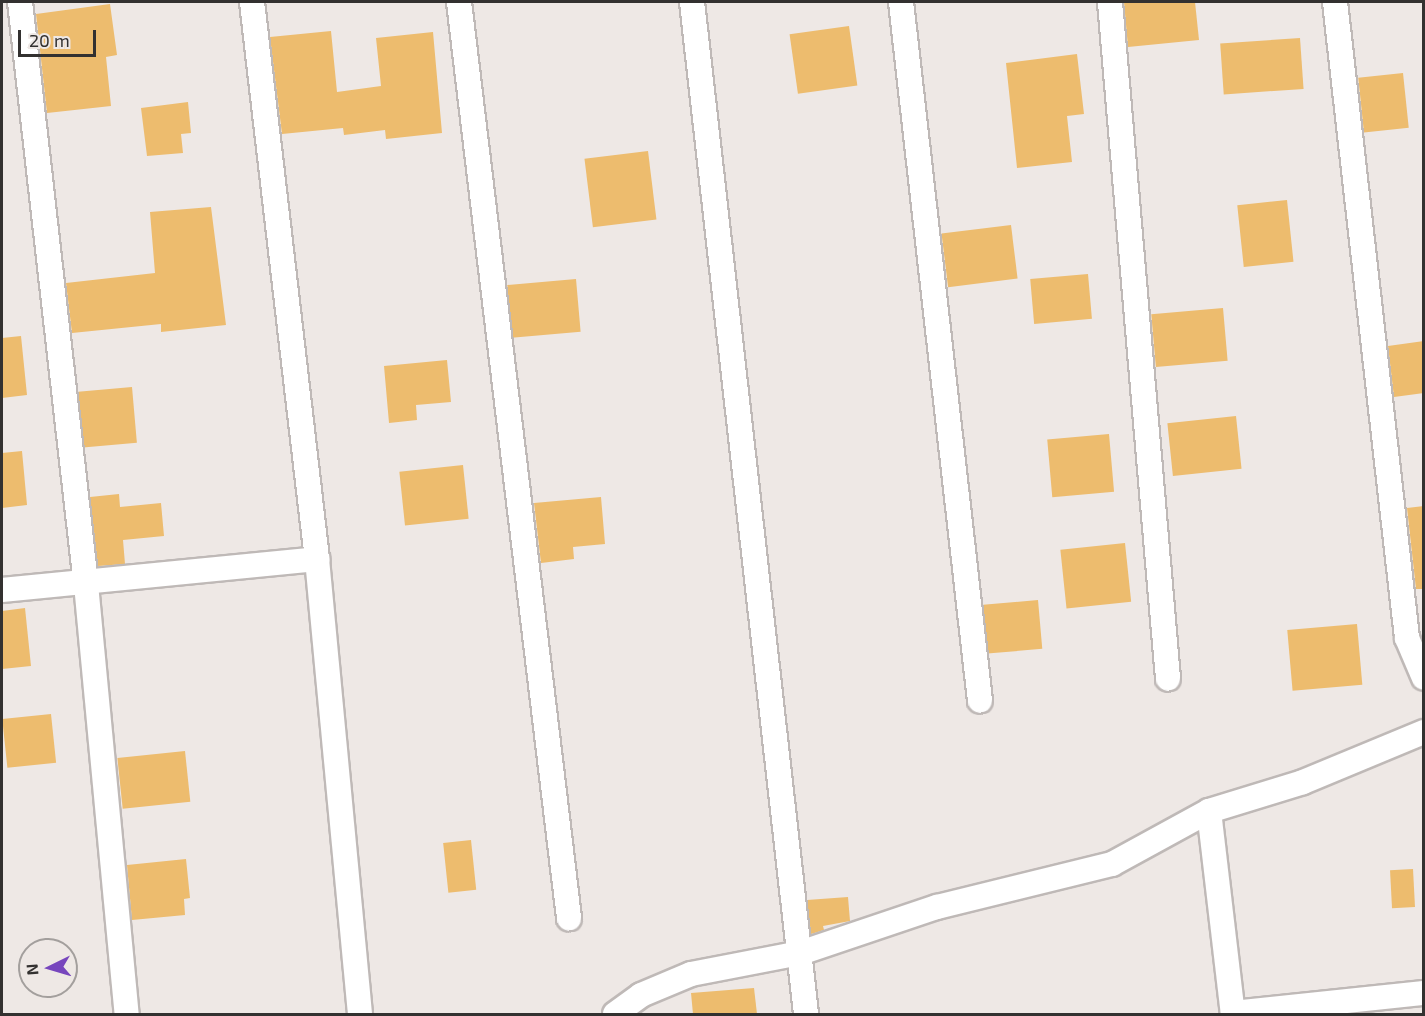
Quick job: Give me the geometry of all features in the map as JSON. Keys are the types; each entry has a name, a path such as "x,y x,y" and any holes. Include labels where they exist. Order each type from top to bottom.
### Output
{"street":[{"path":"20,2 86,584 127,1014"},
{"path":"252,2 317,559 360,1014"},
{"path":"459,2 569,918"},
{"path":"692,2 806,1014"},
{"path":"902,2 980,701"},
{"path":"1110,2 1168,679"},
{"path":"1335,2 1407,638 1424,678"},
{"path":"2,590 86,584 317,559"},
{"path":"615,1014 640,995 691,974 800,953 937,907 1112,864 1209,811 1304,782 1424,732"},
{"path":"1209,811 1233,1014 1424,993"}],"building":[{"path":"1124,2 1195,2 1199,40 1128,47"},
{"path":"110,4 117,55 106,57 111,106 47,113 36,14"},
{"path":"849,26 857,85 798,94 790,34"},
{"path":"331,31 337,92 381,86 376,38 433,32 442,133 386,139 385,130 344,135 343,128 282,134 270,37"},
{"path":"1300,38 1304,89 1224,94 1220,44"},
{"path":"1077,54 1084,114 1067,116 1072,162 1017,168 1006,63"},
{"path":"1403,73 1409,128 1364,132 1358,78"},
{"path":"188,102 191,133 181,134 183,153 147,156 141,108"},
{"path":"648,151 656,219 593,227 584,159"},
{"path":"1287,200 1293,262 1244,267 1237,205"},
{"path":"211,207 226,325 161,332 161,324 72,333 66,283 155,273 150,212"},
{"path":"1011,225 1018,279 948,287 942,234"},
{"path":"1088,274 1092,319 1034,324 1030,279"},
{"path":"576,279 581,332 512,338 507,285"},
{"path":"1223,308 1228,361 1156,367 1151,314"},
{"path":"21,336 27,395 2,398 2,338"},
{"path":"1424,341 1424,393 1394,397 1388,346"},
{"path":"447,360 451,402 416,405 417,420 389,423 384,366"},
{"path":"132,387 137,443 83,447 78,392"},
{"path":"1236,416 1242,469 1173,476 1167,423"},
{"path":"1109,434 1114,492 1052,497 1047,439"},
{"path":"22,451 27,505 2,508 2,453"},
{"path":"463,465 469,519 405,525 399,472"},
{"path":"119,494 120,507 161,503 164,536 123,540 125,564 98,566 90,497"},
{"path":"601,497 605,544 573,547 574,559 541,563 534,503"},
{"path":"1424,506 1424,589 1416,589 1407,508"},
{"path":"1125,543 1131,602 1067,608 1060,550"},
{"path":"1038,600 1042,649 987,654 983,605"},
{"path":"25,608 31,666 2,669 2,611"},
{"path":"1357,624 1362,685 1293,691 1287,630"},
{"path":"51,714 56,763 7,768 2,719"},
{"path":"185,751 190,802 123,809 117,758"},
{"path":"471,840 476,890 448,893 443,843"},
{"path":"186,859 190,898 184,899 185,915 132,920 127,865"},
{"path":"1413,869 1415,907 1392,908 1390,870"},
{"path":"848,897 850,921 823,926 824,930 811,934 807,900"},
{"path":"754,988 757,1014 693,1014 691,993"}]}
